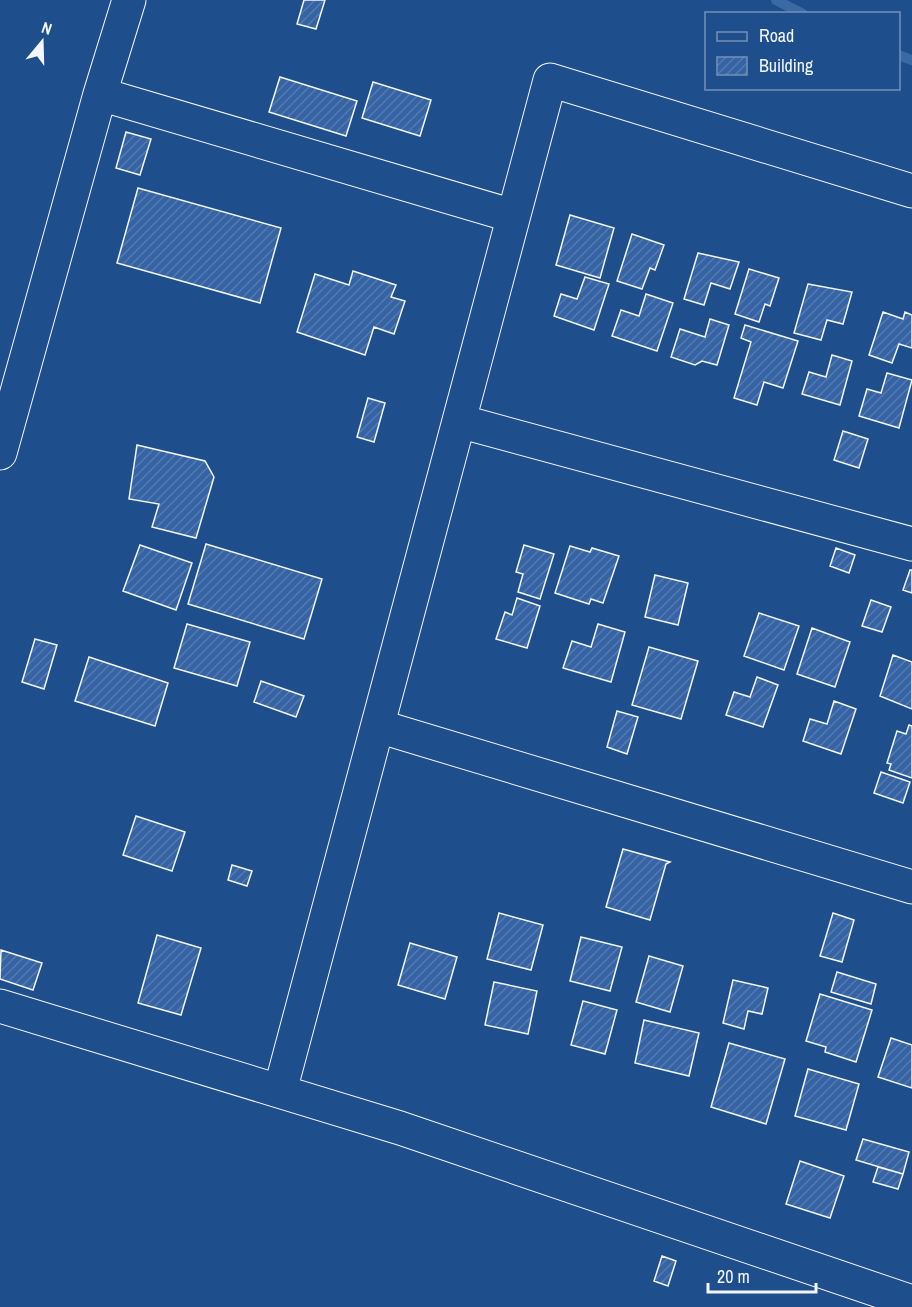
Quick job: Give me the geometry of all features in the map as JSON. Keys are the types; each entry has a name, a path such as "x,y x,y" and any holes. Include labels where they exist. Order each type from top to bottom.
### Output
{"street":[{"path":"0,453 100,94 129,0"},
{"path":"280,1091 550,80 912,191"},
{"path":"100,94 513,216"},
{"path":"459,421 912,544"},
{"path":"378,726 912,886"},
{"path":"0,1006 400,1128 912,1302"}],"building":[{"path":"304,0 325,0 316,29 297,24"},
{"path":"280,77 357,101 346,136 269,112"},
{"path":"373,82 431,100 420,136 362,118"},
{"path":"126,132 151,139 140,175 116,168"},
{"path":"138,188 281,228 260,303 117,263"},
{"path":"570,215 614,228 600,278 556,265"},
{"path":"632,234 664,245 655,270 650,268 642,289 617,281"},
{"path":"698,253 739,262 730,289 711,283 704,305 684,299"},
{"path":"749,269 779,278 770,306 765,304 759,322 735,314"},
{"path":"353,271 396,285 391,297 405,301 394,334 374,327 365,355 297,332 315,274 349,285"},
{"path":"585,277 609,284 594,330 554,316 561,294 577,299"},
{"path":"808,284 852,292 843,324 827,320 821,340 794,333"},
{"path":"646,294 673,303 657,351 612,336 621,310 639,316"},
{"path":"883,312 903,319 905,312 912,315 912,348 899,344 892,363 869,355"},
{"path":"710,319 729,325 717,365 702,361 695,365 671,357 680,329 705,337"},
{"path":"745,325 798,341 783,388 764,382 757,405 734,398 751,342 741,338"},
{"path":"832,355 852,361 840,405 802,394 809,372 826,377"},
{"path":"887,373 912,380 899,428 859,416 867,389 881,393"},
{"path":"368,398 385,403 374,442 357,437"},
{"path":"843,431 868,439 859,468 834,460"},
{"path":"137,445 205,461 214,477 196,538 152,527 159,504 129,499"},
{"path":"206,544 322,579 304,639 188,604"},
{"path":"140,545 192,563 176,610 123,591"},
{"path":"524,545 554,554 540,599 518,592 523,574 516,572"},
{"path":"570,546 590,552 592,548 619,556 603,603 591,599 589,604 555,593"},
{"path":"836,548 855,555 849,573 830,566"},
{"path":"910,570 912,570 912,593 903,590"},
{"path":"655,575 688,583 678,625 645,617"},
{"path":"517,598 540,606 527,648 496,639 505,612 512,615"},
{"path":"871,600 891,607 882,632 862,626"},
{"path":"759,613 799,626 784,670 744,656"},
{"path":"187,624 250,642 237,686 174,668"},
{"path":"598,624 625,632 611,682 563,668 572,641 591,647"},
{"path":"812,628 850,642 835,687 797,674"},
{"path":"35,639 57,645 44,689 22,682"},
{"path":"649,647 698,661 681,719 632,705"},
{"path":"893,655 912,662 912,709 880,696"},
{"path":"89,657 168,683 155,726 75,701"},
{"path":"757,677 778,685 763,727 726,715 734,692 750,697"},
{"path":"261,681 304,696 296,717 254,702"},
{"path":"834,701 856,709 841,754 803,741 810,719 827,724"},
{"path":"617,711 638,717 627,754 607,747"},
{"path":"909,725 912,726 912,778 889,770 891,764 887,763 897,731 906,734"},
{"path":"881,772 910,782 903,803 874,793"},
{"path":"136,816 185,832 172,871 123,855"},
{"path":"623,849 670,862 666,864 650,920 606,907"},
{"path":"232,865 252,871 247,886 228,880"},
{"path":"499,913 543,925 531,970 487,959"},
{"path":"833,913 854,920 842,962 820,956"},
{"path":"157,935 201,948 181,1015 138,1003"},
{"path":"581,937 622,947 610,991 570,981"},
{"path":"410,943 457,957 445,999 398,985"},
{"path":"1,950 42,963 33,990 0,979"},
{"path":"649,956 683,966 670,1012 636,1002"},
{"path":"837,972 876,984 871,1004 831,992"},
{"path":"733,980 768,988 762,1014 748,1011 744,1029 723,1023"},
{"path":"494,982 537,991 528,1034 485,1025"},
{"path":"820,994 872,1010 856,1062 825,1052 826,1047 806,1041"},
{"path":"583,1001 617,1010 605,1054 571,1045"},
{"path":"644,1020 699,1033 689,1076 635,1063"},
{"path":"891,1038 912,1045 912,1088 878,1077"},
{"path":"729,1043 785,1059 766,1124 711,1107"},
{"path":"808,1069 859,1084 846,1130 795,1116"},
{"path":"863,1139 909,1152 903,1174 856,1160"},
{"path":"800,1161 844,1176 830,1218 786,1204"},
{"path":"878,1167 903,1174 898,1189 873,1182"},
{"path":"662,1256 676,1261 668,1286 654,1281"}],"waterway":[{"path":"776,0 799,12"},
{"path":"900,56 912,60"}]}
